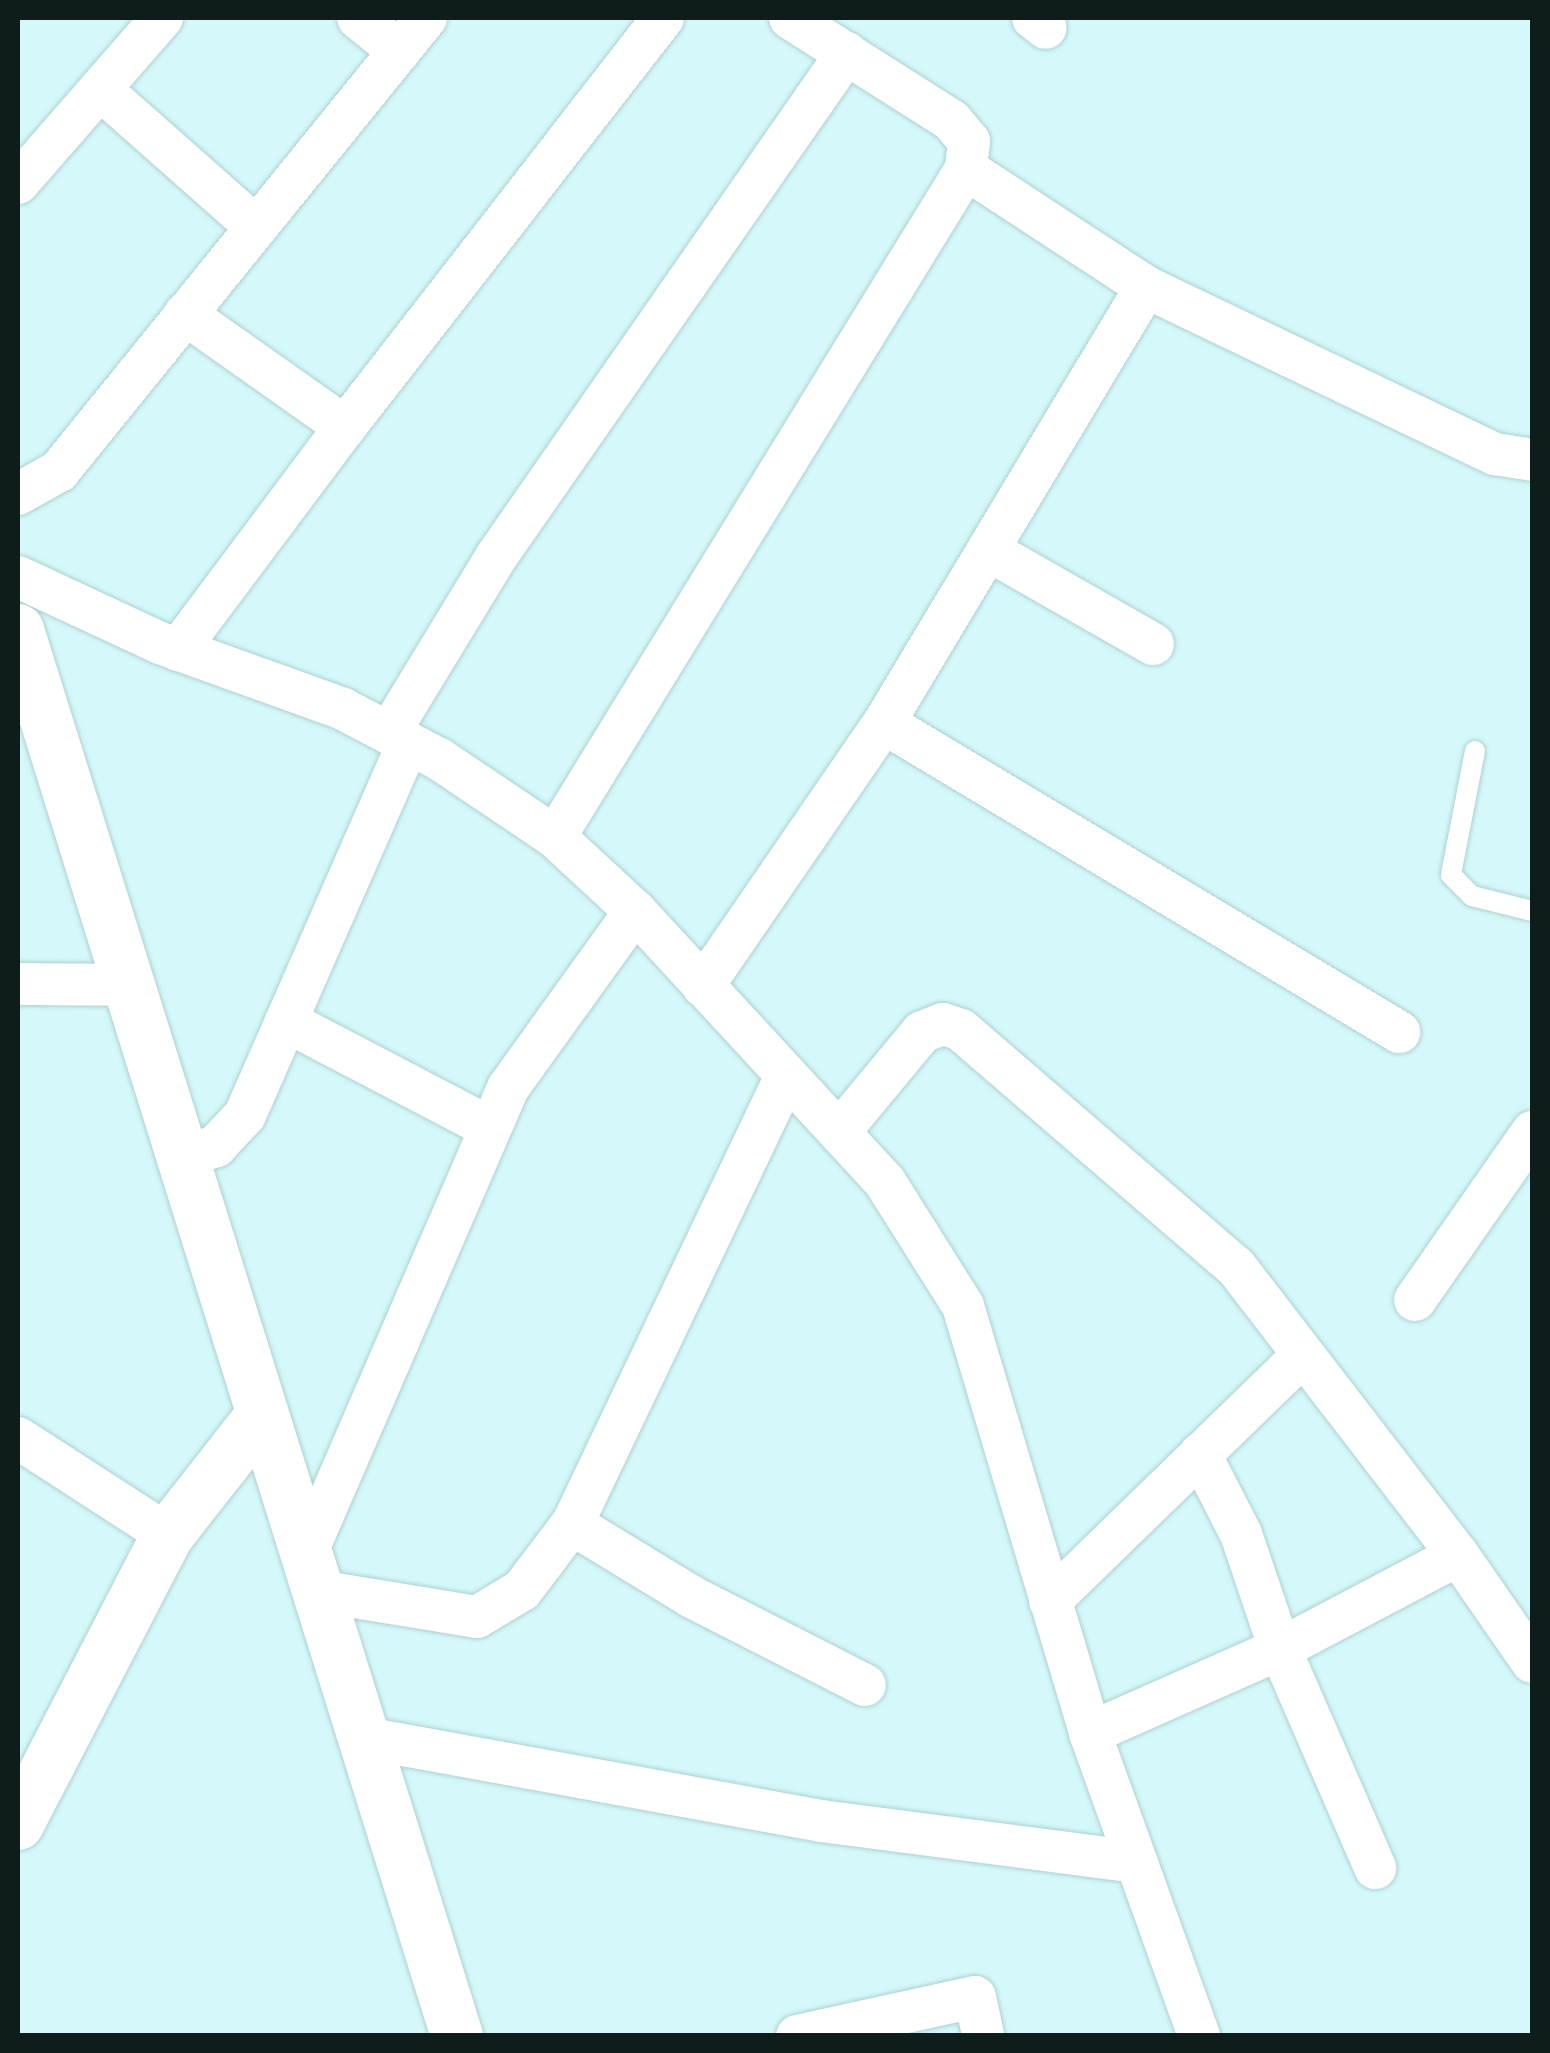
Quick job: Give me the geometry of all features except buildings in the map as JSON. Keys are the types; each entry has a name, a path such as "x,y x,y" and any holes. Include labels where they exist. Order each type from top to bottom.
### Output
{"street":[{"path":"18,183 162,18"},
{"path":"358,18 399,50"},
{"path":"18,494 59,471 426,18"},
{"path":"178,650 345,427 663,18"},
{"path":"555,837 966,169 970,141 952,120 790,18"},
{"path":"180,1157 233,1133 286,1021 398,738 496,557 847,53"},
{"path":"100,89 256,227"},
{"path":"966,169 1146,287 1495,454 1532,460"},
{"path":"703,986 884,723 1146,287"},
{"path":"185,314 345,427"},
{"path":"988,550 1154,644"},
{"path":"18,577 178,650 343,710 398,738 555,837 635,911 885,1182 963,1306 1090,1733 1199,2036"},
{"path":"18,630 28,700 126,985 457,2036"},
{"path":"884,723 1400,1032"},
{"path":"312,1572 508,1088 635,911"},
{"path":"18,984 126,985"},
{"path":"286,1021 489,1127"},
{"path":"838,1132 922,1032 943,1024 961,1030 1236,1267 1301,1357 1458,1555 1532,1662"},
{"path":"312,1572 478,1618 522,1590 572,1524 786,1076"},
{"path":"1416,1300 1532,1132"},
{"path":"1050,1601 1301,1357"},
{"path":"18,1824 168,1535 262,1415"},
{"path":"18,1438 168,1535"},
{"path":"1200,1454 1241,1534 1280,1648 1375,1868"},
{"path":"572,1524 692,1597 865,1684"},
{"path":"1090,1733 1280,1648 1458,1555"},
{"path":"365,1738 821,1821 1136,1862"},
{"path":"797,2036 975,1997 982,2036"}],"lane":[{"path":"1476,751 1451,875 1472,896 1532,911"}]}
